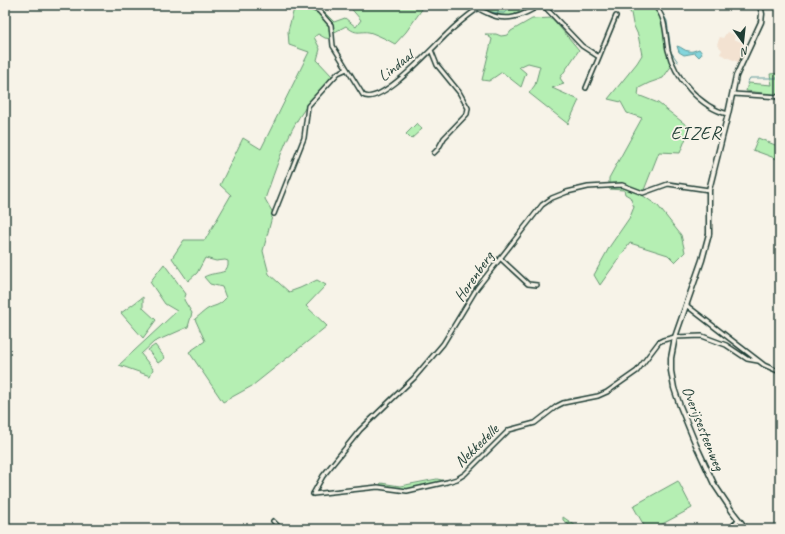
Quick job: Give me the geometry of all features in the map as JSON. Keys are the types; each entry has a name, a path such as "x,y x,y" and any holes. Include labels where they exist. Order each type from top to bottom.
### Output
{"street":[{"path":"474,5 477,9 499,18 508,19 542,5 582,46 599,57"},
{"path":"653,5 659,10 664,21 671,60 682,79 709,107 728,114"},
{"name":"Overijsesteenweg","path":"746,529 727,504 710,476 678,402 671,371 671,358 674,337 709,234 709,190 733,94 736,76 761,22 762,14 760,5"},
{"name":"Lindaal","path":"296,7 310,7 319,11 332,25 333,46 363,95 370,98 401,79 463,19 477,9"},
{"path":"586,88 616,16"},
{"path":"431,50 437,65 459,92 468,108 466,114 444,138 434,153"},
{"path":"274,214 304,138 308,106 338,73 347,69"},
{"path":"733,94 780,97"},
{"name":"Horenberg","path":"313,494 323,476 360,430 414,378 443,344 477,288 542,205 552,198 567,192 588,187 610,185 622,185 643,193 668,184 709,190"},
{"path":"500,258 528,284 537,285"},
{"path":"686,305 764,366 780,372"},
{"path":"674,337 702,336 726,345 747,359 758,361"},
{"name":"Nekkedelle","path":"313,494 378,487 408,491 457,479 465,474 509,430 535,423 563,403 598,396 607,392 637,371 659,342 674,337"},
{"path":"730,529 738,520"},
{"path":"273,521 281,529"}],"shaded area":[{"path":"727,32 735,35 734,39 748,45 740,63 720,54 722,50 717,44 720,37 723,38"}],"green space":[{"path":"295,5 304,5 322,10 334,22 345,18 356,27 361,20 348,5 425,5 406,32 395,44 372,33 357,32 346,26 331,34 332,39 325,38 318,34 314,37 320,49 317,60 332,76 299,117 282,152 265,199 273,213 263,251 269,274 289,292 317,280 326,285 306,306 327,326 252,386 223,402 189,352 205,341 195,319 206,310 218,305 226,298 222,287 210,284 204,277 225,271 228,266 228,261 216,261 205,258 197,273 188,281 172,258 184,240 205,240 231,195 220,185 243,138 261,149 309,52 289,45 288,31"},
{"path":"477,5 537,5 510,16 500,15"},
{"path":"622,5 650,5 657,9 664,27 672,65 663,78 639,88 638,95 658,103 690,128 680,153 659,152 642,195 658,206 681,235 685,252 675,262 668,255 630,243 600,285 594,275 610,246 630,217 634,207 630,197 625,194 624,190 609,189 609,178 642,118 627,113 621,102 608,99 642,55 631,13"},
{"path":"552,18 579,50 560,78 564,84 552,88 579,100 568,124 529,93 535,85 540,66 528,63 519,67 526,73 521,87 502,72 489,81 482,80 492,39 485,34 496,34 501,36 508,35 511,31 532,19"},
{"path":"780,73 780,95 746,91 748,83 772,85 770,74"},
{"path":"417,123 422,129 411,139 406,134"},
{"path":"758,138 780,147 780,160 753,150"},
{"path":"164,264 186,294 184,300 192,313 188,327 154,342 141,354 153,369 150,376 119,365 177,311 165,304 150,282"},
{"path":"143,297 143,308 156,320 143,338 121,313"},
{"path":"155,345 165,358 158,363 148,350"},
{"path":"437,479 446,481 407,489 379,486 381,483 400,486"},
{"path":"678,481 692,508 653,529 646,529 633,506"},
{"path":"563,517 576,526 583,525 589,529 574,529 563,520"}],"water":[{"path":"677,46 687,51 699,49 702,53 699,57 695,53 684,55 679,52"}],"waterway":[{"path":"485,10 488,12 504,13 511,7 529,5"},
{"path":"658,5 667,21 671,52 678,62"},
{"path":"747,83 750,78 780,78"}],"district":[{"name":"EIZER","path":"696,133"}]}
